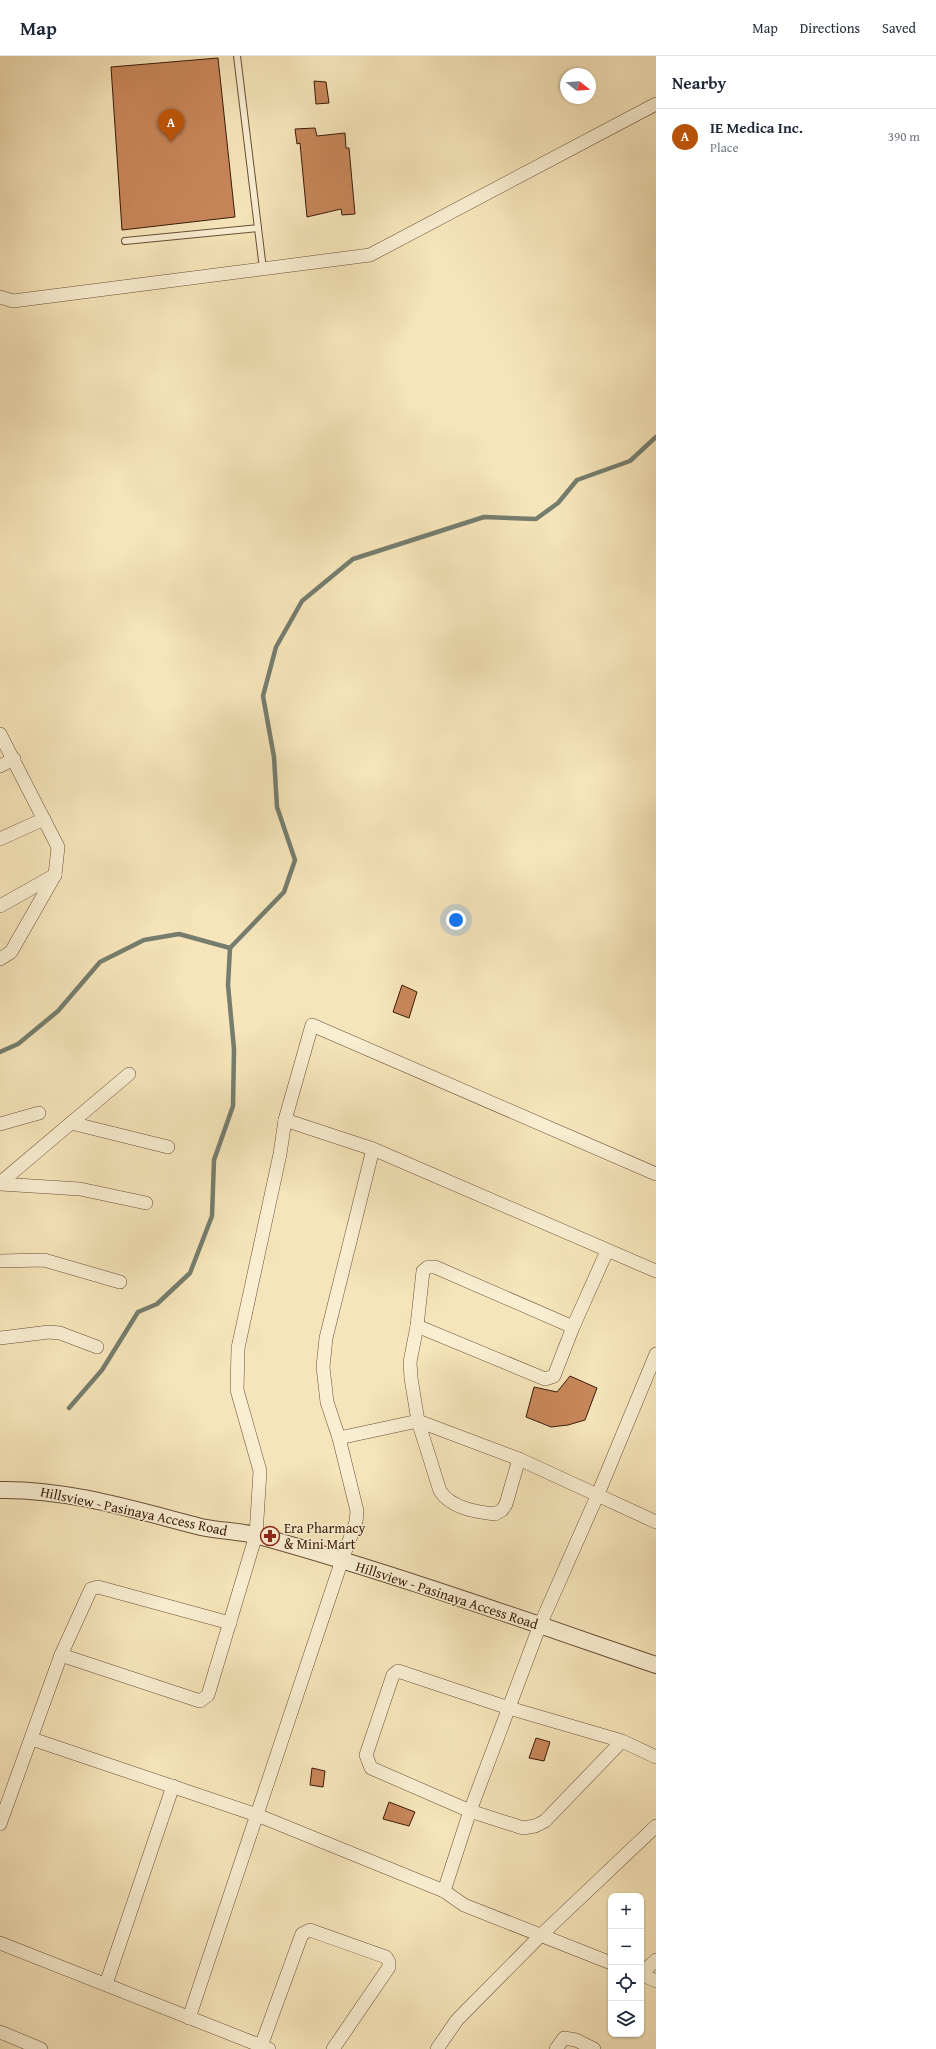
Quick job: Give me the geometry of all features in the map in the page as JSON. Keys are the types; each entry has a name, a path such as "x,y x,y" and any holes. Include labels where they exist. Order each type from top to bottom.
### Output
{"street":[{"path":"0,297 13,301 370,255 656,104"},
{"path":"0,734 58,847 55,875 11,952 0,959"},
{"path":"0,766 14,759"},
{"path":"0,839 44,819"},
{"path":"0,906 55,875"},
{"path":"61,1656 200,1701 208,1695 256,1535 260,1471 236,1390 238,1348 280,1154 285,1120 312,1025 656,1174"},
{"path":"0,1183 129,1074"},
{"path":"0,1124 39,1113"},
{"path":"285,1120 373,1148 656,1271"},
{"path":"71,1123 168,1147"},
{"path":"190,2018 342,1560 356,1522 357,1511 339,1438 327,1402 323,1367 326,1345 373,1148"},
{"path":"0,1183 80,1189 146,1203"},
{"path":"417,1326 545,1380 554,1376 573,1327 607,1251"},
{"path":"0,1261 44,1260 120,1282"},
{"path":"519,1460 506,1504 502,1510 495,1514 452,1504 445,1499 440,1491 418,1421 411,1378 410,1362 417,1326 423,1271 428,1267 435,1267 573,1327"},
{"path":"0,1338 49,1332 60,1334 96,1347"},
{"path":"444,1891 470,1811 540,1626 598,1494 656,1354"},
{"path":"339,1438 418,1421 519,1460 598,1494 656,1522"},
{"name":"Hillsview - Pasinaya Access Road","path":"0,1490 30,1490 70,1494 205,1528 256,1535 342,1560 656,1665"},
{"path":"0,1824 61,1656 91,1589 94,1587 230,1623"},
{"path":"622,1740 545,1821 535,1826 523,1828 470,1811 371,1768 366,1755 393,1675 398,1671 509,1708 622,1740 656,1757"},
{"path":"32,1739 257,1815 444,1891 464,1905 608,1962"},
{"path":"106,1984 173,1786"},
{"path":"437,2049 457,2020 540,1936 656,1826"},
{"path":"0,1943 265,2048 302,1934 310,1930 386,1957 389,1962 389,1967 332,2049"},
{"path":"644,1971 656,1960"},
{"path":"644,1975 656,1981"},
{"path":"0,2032 41,2049"},
{"path":"556,2049 564,2038 570,2038 594,2049"}],"lane":[{"path":"237,56 262,269"},
{"path":"125,241 258,228"}],"building":[{"path":"218,58 235,217 122,230 111,67"},
{"path":"314,81 326,82 329,103 316,104"},
{"path":"315,128 317,136 345,133 346,148 349,148 355,214 342,215 341,209 307,217 300,143 297,144 295,129"},
{"path":"402,985 417,992 409,1018 393,1012"},
{"path":"570,1376 597,1388 585,1420 568,1425 551,1427 526,1417 534,1387 557,1392"},
{"path":"536,1738 550,1742 544,1761 529,1758"},
{"path":"312,1768 325,1771 323,1787 310,1785"},
{"path":"389,1802 415,1812 409,1826 383,1819"}],"waterway":[{"path":"69,1408 102,1370 138,1312 157,1304 190,1273 212,1216 214,1160 233,1106 234,1049 228,985 230,948 284,892 295,860 277,807 274,757 263,696 276,647 302,601 353,559 484,517 536,519 558,503 577,480 630,461 656,437"},
{"path":"0,1052 18,1044 58,1011 100,962 144,940 179,934 230,948"}],"place":[{"name":"IE Medica Inc.","path":"171,142"},
{"name":"Era Pharmacy & Mini Mart","path":"270,1536"}]}
